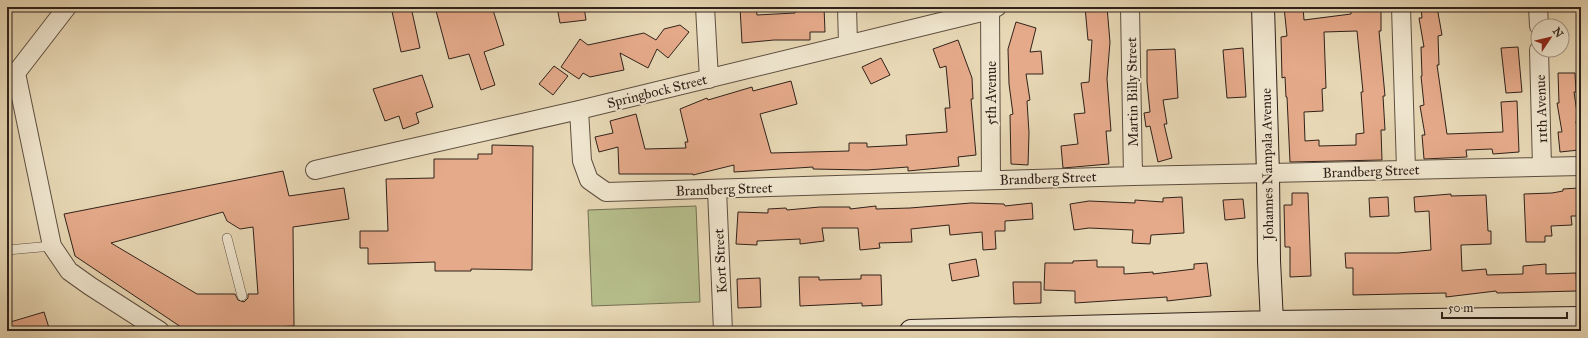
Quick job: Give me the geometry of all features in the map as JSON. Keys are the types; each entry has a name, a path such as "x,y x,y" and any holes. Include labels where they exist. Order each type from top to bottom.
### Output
{"street":[{"path":"67,7 12,74 52,246 69,271 160,331"},
{"path":"705,7 709,78"},
{"path":"847,7 848,44"},
{"name":"Martin Billy Street","path":"1130,7 1133,176"},
{"name":"Johannes Nampala Avenue","path":"1263,7 1269,261 1272,322"},
{"path":"1401,7 1406,169"},
{"path":"1538,7 1539,18"},
{"name":"Springbock Street","path":"315,170 579,110 993,8"},
{"name":"5th Avenue","path":"991,180 993,8"},
{"name":"11th Avenue","path":"1539,58 1542,167"},
{"name":"Brandberg Street","path":"579,110 582,161 589,180 606,192 716,190 1133,176 1581,166"},
{"name":"Kort Street","path":"716,190 723,331"},
{"path":"911,331 1123,328 1272,322 1540,325 1581,318"}],"lane":[{"path":"227,238 242,296"},
{"path":"7,250 52,246"}],"green space":[{"path":"696,206 700,302 592,306 588,210"}],"building":[{"path":"391,7 411,7 420,48 401,52"},
{"path":"435,7 492,7 504,45 484,52 495,85 481,90 469,54 449,59"},
{"path":"557,7 584,7 586,20 560,23"},
{"path":"740,7 756,7 757,15 795,13 795,7 824,7 825,32 810,32 810,40 774,40 742,43"},
{"path":"1085,7 1107,7 1110,42 1107,79 1111,131 1106,131 1109,164 1063,168 1061,146 1078,144 1074,114 1085,113 1081,83 1089,82 1092,40 1088,40"},
{"path":"1284,7 1303,7 1304,20 1351,14 1351,7 1381,7 1381,31 1379,31 1385,96 1383,96 1385,130 1381,130 1382,160 1290,162 1287,97 1285,77 1282,78 1281,37 1287,36","holes":["1357,31 1363,92 1361,92 1364,133 1356,134 1356,145 1319,146 1319,140 1305,141 1304,112 1323,111 1322,89 1326,88 1324,32"]},
{"path":"1421,7 1437,7 1442,35 1438,36 1439,65 1437,65 1447,134 1503,132 1501,102 1517,101 1519,152 1493,154 1492,149 1466,150 1467,157 1424,159 1422,135 1425,135 1420,106 1424,105 1421,76 1421,47 1424,47 1419,18 1422,18"},
{"path":"1016,22 1036,28 1030,52 1041,51 1043,74 1026,74 1030,100 1027,101 1029,133 1028,165 1011,164 1010,115 1013,114 1009,84 1008,49"},
{"path":"680,25 689,32 668,58 657,49 648,68 620,53 624,70 590,77 583,73 579,79 561,67 580,39 588,45 644,33 656,40 664,29"},
{"path":"958,40 972,78 973,99 971,99 976,155 958,157 959,166 908,171 908,167 867,170 813,169 813,167 734,172 734,165 693,175 619,174 618,147 599,152 595,137 613,133 610,121 636,114 645,149 686,148 685,142 688,142 680,109 707,98 708,100 752,87 753,91 791,81 797,104 760,114 771,153 849,151 849,143 867,143 867,147 907,145 906,135 947,132 945,108 950,108 946,66 940,68 933,49"},
{"path":"1518,47 1522,92 1506,93 1501,48"},
{"path":"1243,48 1246,97 1227,98 1223,50"},
{"path":"1175,49 1178,98 1163,100 1167,124 1164,124 1172,158 1158,162 1150,126 1146,127 1144,113 1150,112 1147,82 1147,50"},
{"path":"881,58 890,75 871,84 862,67"},
{"path":"554,66 568,76 553,95 539,84"},
{"path":"1558,73 1575,73 1576,92 1574,92 1578,120 1576,121 1579,150 1560,152 1558,132 1562,132 1557,103 1559,103"},
{"path":"422,75 433,107 416,113 419,123 403,129 399,116 385,121 373,89"},
{"path":"492,145 533,146 532,270 471,269 471,271 435,271 435,262 368,264 368,248 360,248 360,231 388,231 386,179 434,178 434,159 478,159 478,154 492,154"},
{"path":"283,171 289,196 344,188 349,219 293,227 294,326 187,331 75,256 64,214","holes":["223,212 227,221 240,229 253,227 258,294 248,294 248,298 244,302 238,300 235,294 197,294 111,243"]},
{"path":"1579,188 1580,216 1571,216 1572,225 1551,226 1552,236 1545,236 1545,242 1526,242 1524,194 1552,193 1563,191 1563,189"},
{"path":"1292,193 1308,193 1311,276 1290,277 1290,247 1285,247 1284,205 1292,205"},
{"path":"1451,194 1451,196 1486,195 1488,231 1491,231 1491,244 1461,245 1462,271 1486,269 1487,275 1523,274 1523,266 1546,264 1546,274 1576,273 1577,291 1497,293 1496,291 1446,297 1446,293 1353,295 1353,268 1346,268 1345,253 1398,253 1431,250 1429,211 1415,212 1414,197"},
{"path":"1182,197 1184,233 1151,235 1150,244 1132,243 1133,230 1089,228 1074,230 1070,204 1089,201 1135,203 1135,200 1163,202 1163,198"},
{"path":"1388,197 1389,216 1370,217 1369,198"},
{"path":"1243,199 1245,218 1225,220 1223,200"},
{"path":"971,203 1004,204 1005,206 1032,203 1033,219 1005,221 1005,231 995,231 996,249 983,250 982,232 950,235 949,225 911,229 912,242 879,243 880,248 860,250 858,228 822,228 824,241 800,244 800,239 757,241 757,245 736,244 738,212 768,213 768,209 786,208 787,210 820,207 850,207 850,209 876,206 876,209 910,208"},
{"path":"976,259 979,276 952,281 949,264"},
{"path":"1097,260 1097,267 1124,267 1124,274 1153,272 1153,274 1194,269 1194,264 1207,263 1211,296 1167,301 1167,297 1075,303 1075,291 1044,290 1045,263 1073,263 1073,261"},
{"path":"861,275 881,275 882,305 862,306 862,303 800,306 799,277 819,277 819,280 861,279"},
{"path":"760,278 761,307 738,308 737,279"},
{"path":"1013,282 1041,282 1041,303 1014,304"},
{"path":"44,312 50,331 7,331 7,323"}]}
